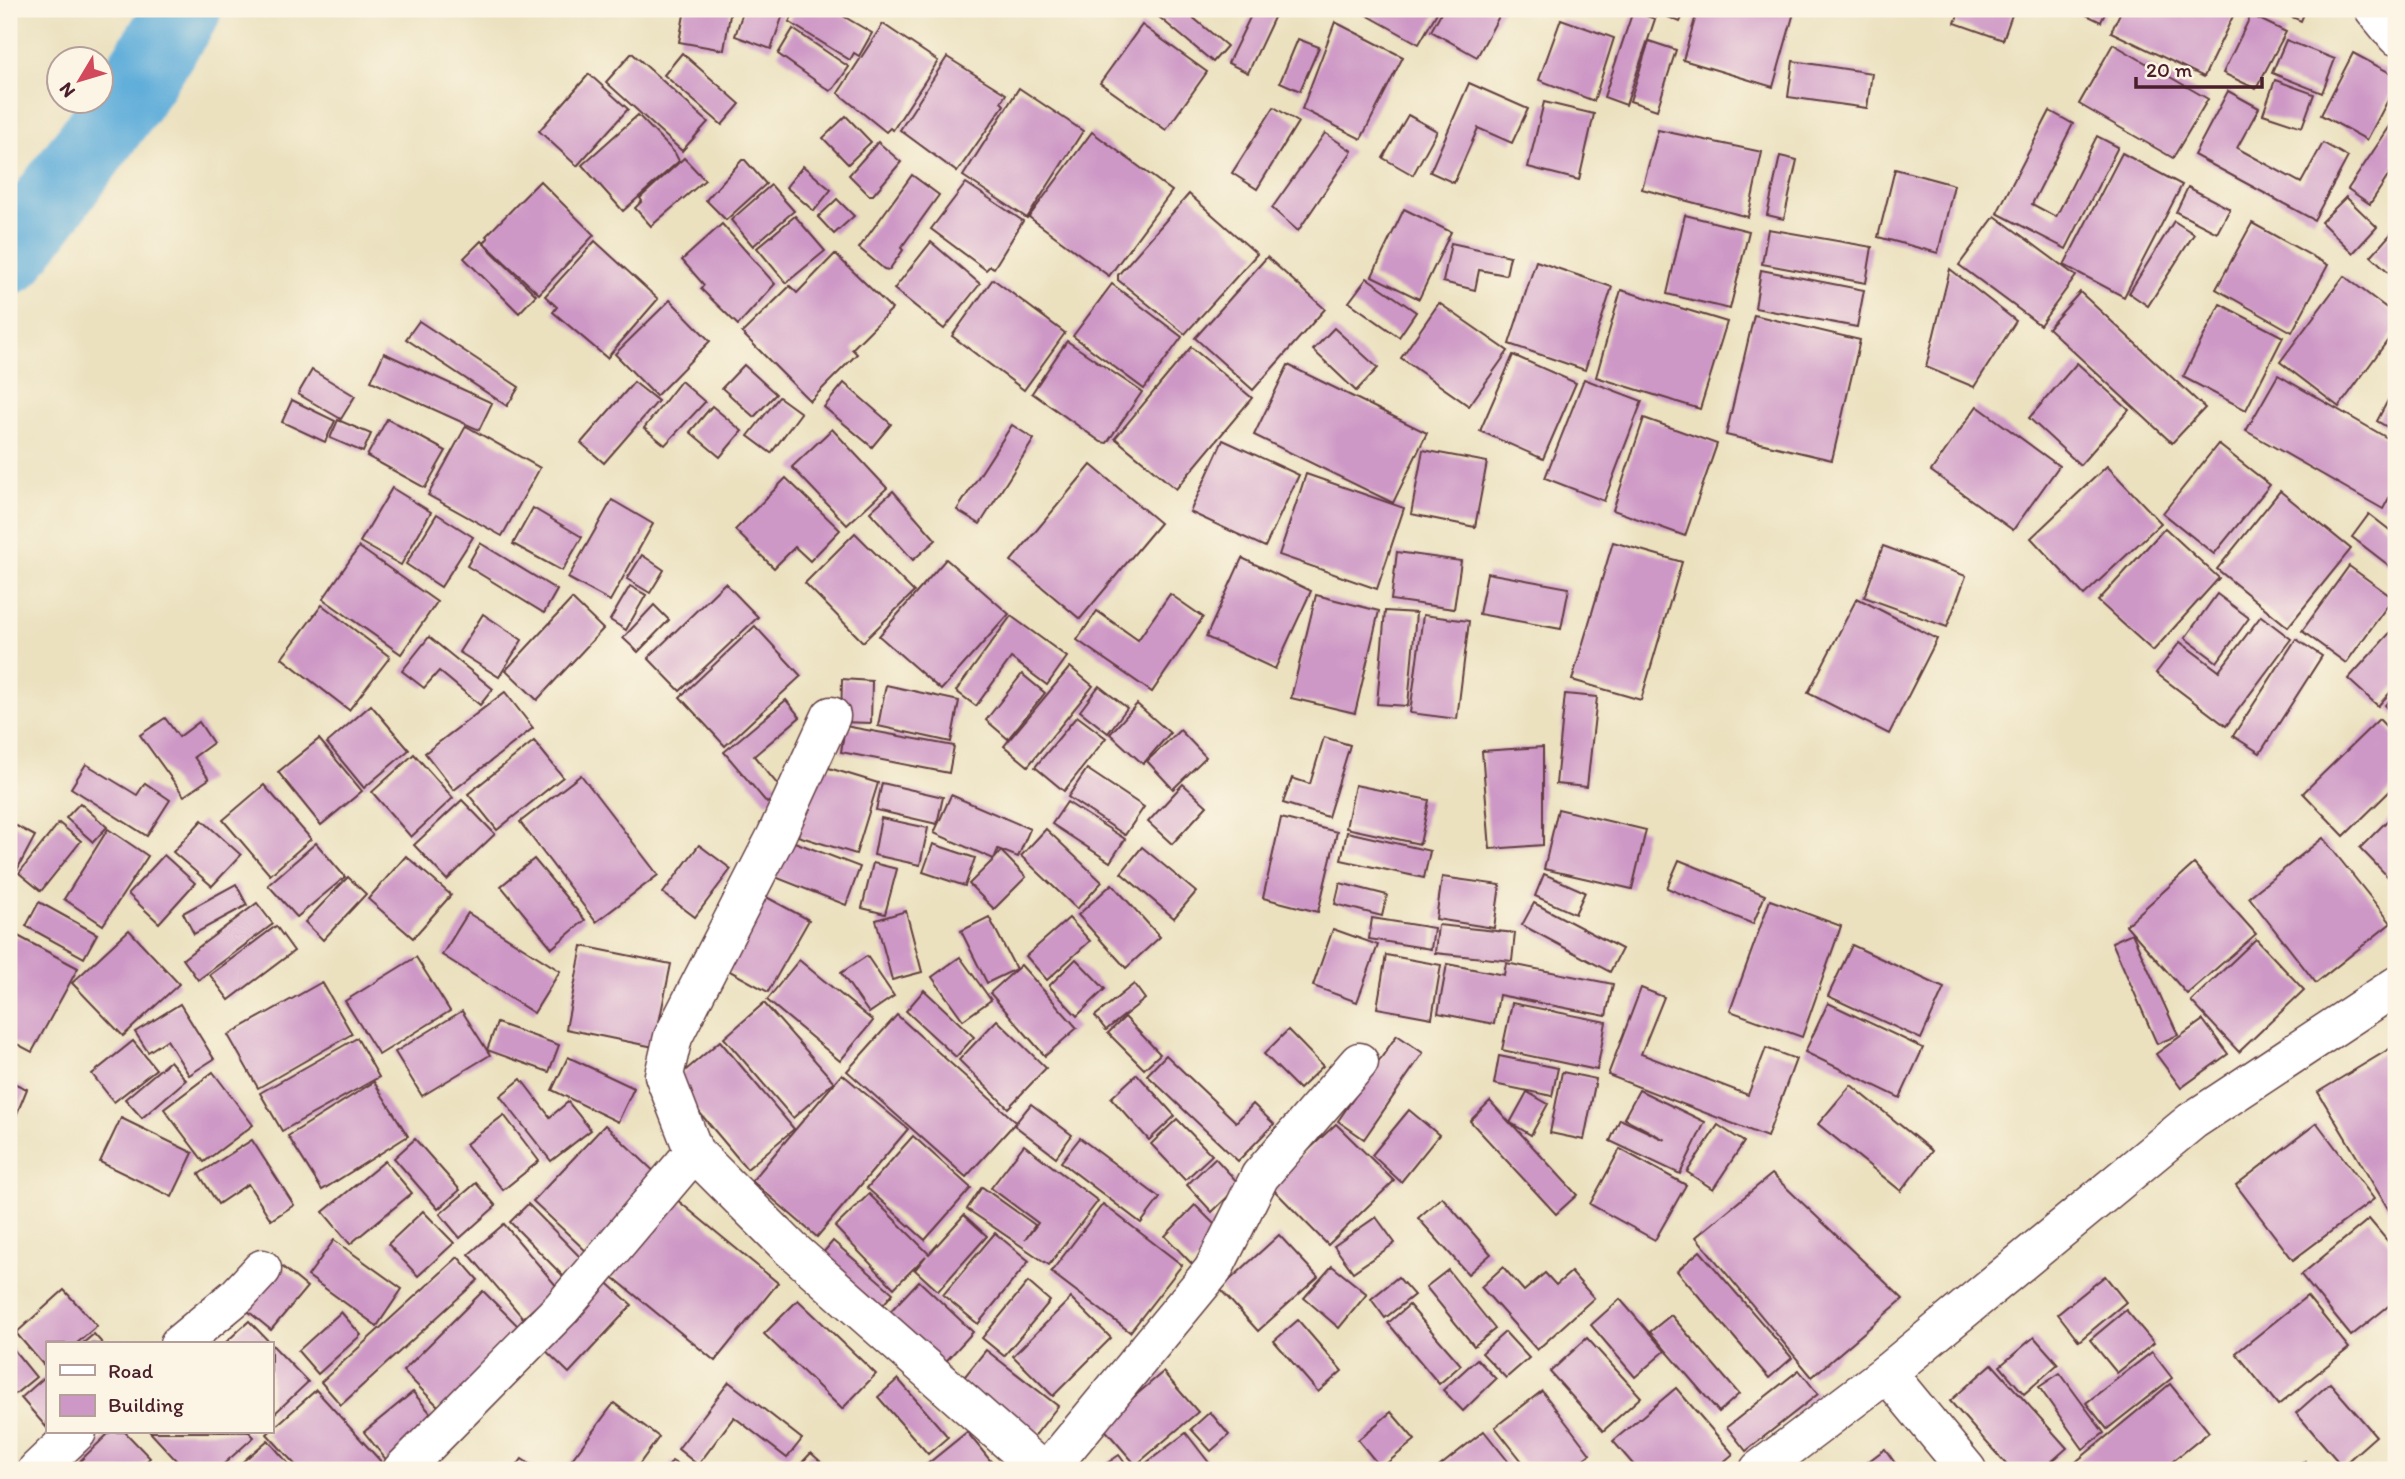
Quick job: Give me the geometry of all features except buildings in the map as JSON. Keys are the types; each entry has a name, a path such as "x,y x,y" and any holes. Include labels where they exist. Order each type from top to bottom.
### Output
{"street":[{"path":"2374,9 2396,36"},
{"path":"831,716 776,836 673,1037 664,1075 694,1152 791,1249 1041,1470"},
{"path":"1759,1470 1888,1373 2192,1121 2396,986"},
{"path":"1048,1470 1213,1270 1260,1176 1359,1062"},
{"path":"402,1470 562,1308 694,1152"},
{"path":"181,1342 238,1295 262,1269"},
{"path":"1888,1373 1967,1470"},
{"path":"37,1470 76,1434"}],"waterway":[{"path":"9,257 126,99 184,9"}]}
